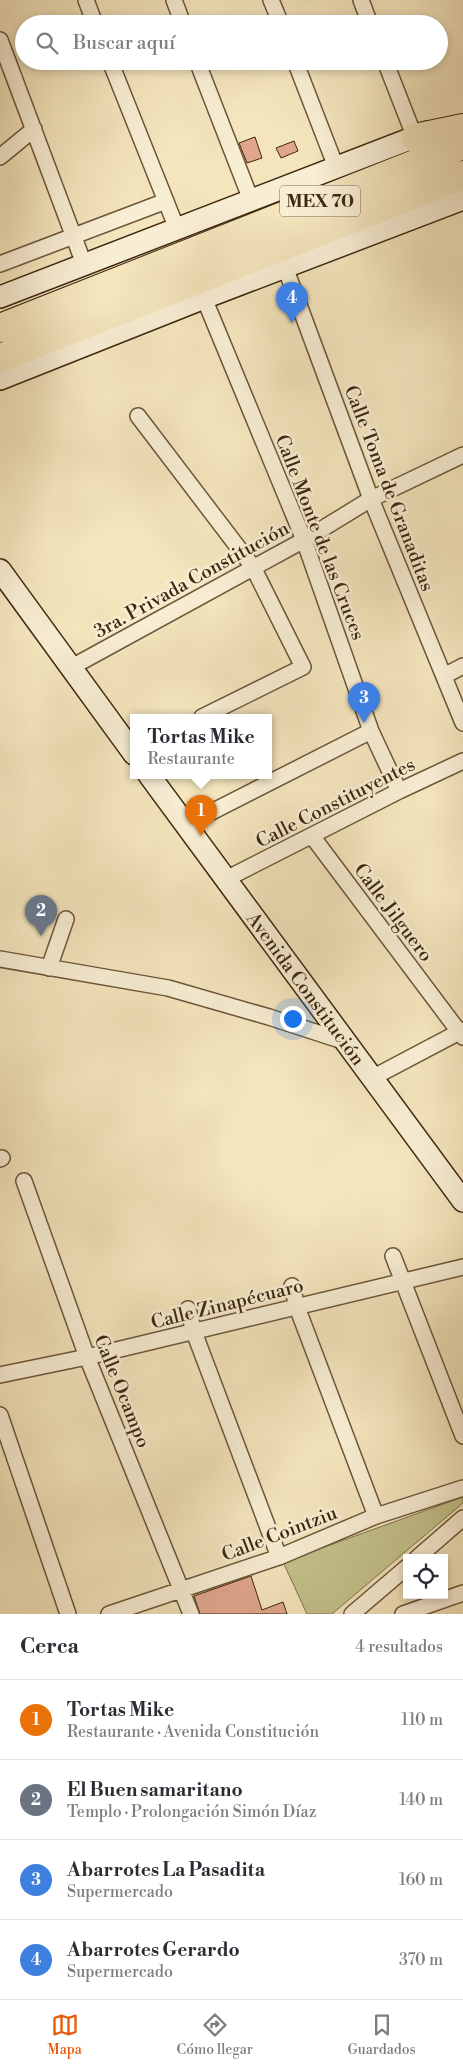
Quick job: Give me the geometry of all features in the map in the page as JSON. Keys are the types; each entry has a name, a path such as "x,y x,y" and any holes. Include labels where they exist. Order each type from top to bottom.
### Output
{"highway":[{"path":"415,138 463,128"},
{"name":"MEX 70","path":"0,328 463,145"},
{"name":"MEX 70","path":"0,358 197,290 408,196 463,175"},
{"path":"408,196 463,182"}],"main road":[{"path":"0,297 463,119"},
{"path":"0,379 197,290 284,267 463,199"},
{"path":"0,570 130,748"},
{"name":"Avenida Constitución","path":"152,779 463,1201"}],"street":[{"path":"86,0 92,15"},
{"path":"174,0 180,15"},
{"path":"272,0 278,15"},
{"path":"361,0 367,15"},
{"path":"0,40 84,264"},
{"path":"114,70 177,229"},
{"path":"200,70 250,200"},
{"path":"298,70 336,167"},
{"path":"389,70 415,138"},
{"path":"0,156 34,129"},
{"path":"0,264 166,201"},
{"name":"Calle Toma de Granaditas","path":"284,267 371,499 463,722"},
{"name":"Calle Monte de las Cruces","path":"197,290 304,540 371,732 399,791"},
{"path":"138,416 254,567 303,667 208,714"},
{"name":"3ra. Privada Constitución","path":"70,668 304,540 371,499 463,455"},
{"path":"0,588 26,608"},
{"path":"444,676 463,666"},
{"path":"186,825 371,732"},
{"name":"Calle Constituyentes","path":"226,879 399,791 463,761"},
{"name":"Calle Jilguero","path":"312,836 462,1033"},
{"path":"49,968 66,919"},
{"path":"0,959 168,988 269,1017 346,1042"},
{"path":"372,1078 462,1033"},
{"name":"Calle Ocampo","path":"24,1181 87,1357 192,1614"},
{"path":"393,1256 463,1436"},
{"name":"Calle Zinapécuaro","path":"0,1375 87,1357 463,1268"},
{"path":"292,1286 297,1307 376,1516"},
{"path":"188,1309 194,1332 279,1557"},
{"path":"0,1416 68,1614"},
{"name":"Calle Cointziu","path":"108,1614 279,1557 376,1516 463,1488"},
{"path":"422,1554 463,1518"},
{"path":"352,1614 403,1570"},
{"path":"403,1614 463,1593"}],"shaded area":[{"path":"463,1497 463,1503 332,1614 307,1614 283,1562"}],"building":[{"path":"255,137 262,158 247,163 239,143"},
{"path":"294,141 298,151 281,158 276,148"},
{"path":"251,1576 262,1610 283,1602 287,1614 200,1614 194,1596"}],"place":[{"name":"Abarrotes Gerardo","path":"292,323"},
{"name":"Abarrotes La Pasadita","path":"364,723"},
{"name":"Tortas Mike","path":"201,836"},
{"name":"El Buen samaritano","path":"41,936"}]}
